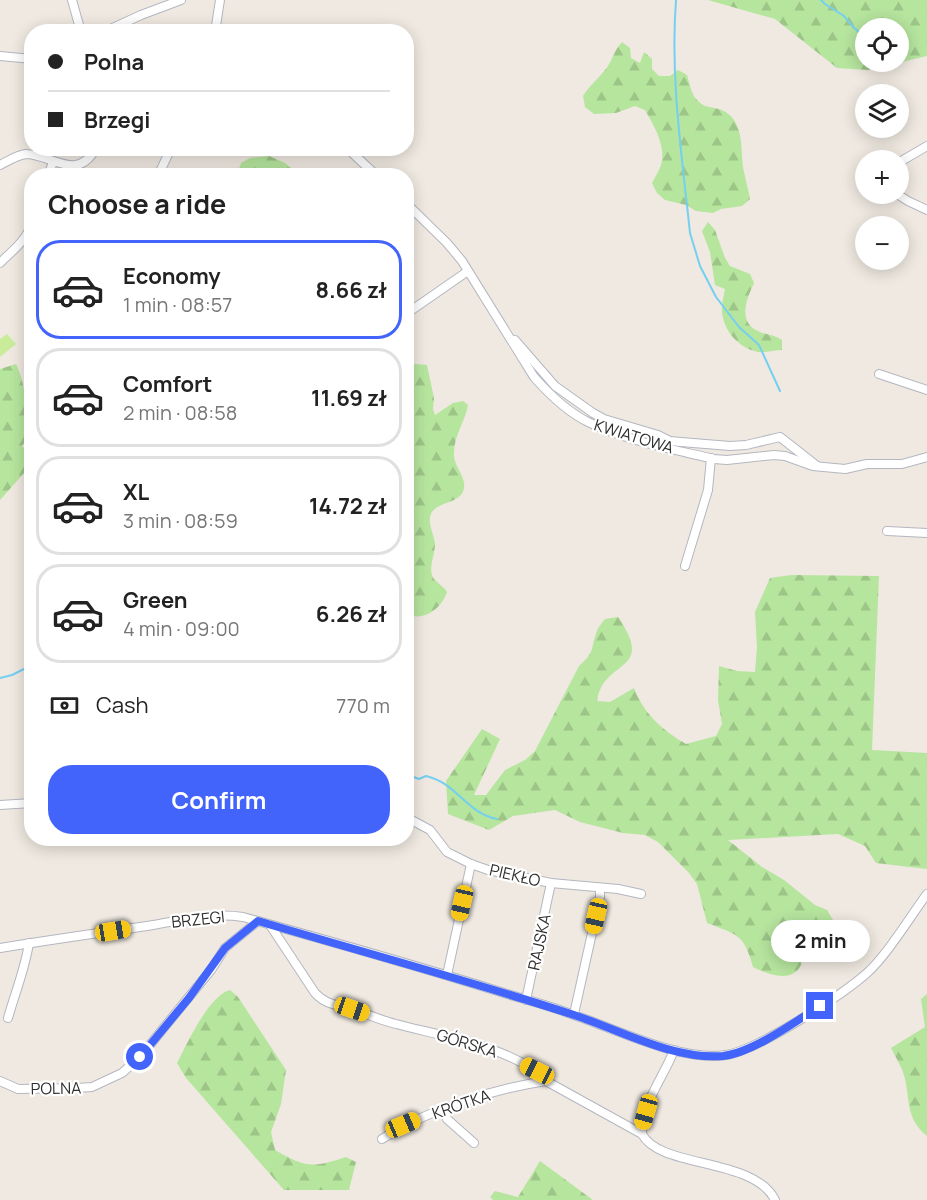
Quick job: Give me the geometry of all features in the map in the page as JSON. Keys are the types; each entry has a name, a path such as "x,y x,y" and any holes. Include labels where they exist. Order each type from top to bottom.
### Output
{"street":[{"path":"72,0 79,24"},
{"path":"122,24 181,0"},
{"path":"216,24 220,0"},
{"path":"0,56 24,58"},
{"path":"909,157 927,146"},
{"path":"0,165 24,154"},
{"path":"37,156 65,165 75,165 90,156"},
{"path":"356,156 368,168"},
{"path":"51,168 53,162"},
{"path":"909,201 927,210"},
{"name":"KWIATOWA","path":"414,211 447,243 468,270 534,377 548,393 587,422 621,435 727,460 774,454 817,467 845,469 867,464 902,464 927,457"},
{"path":"0,263 24,241"},
{"path":"414,308 468,270"},
{"path":"494,313 552,384 604,419 658,435 670,441 730,446 746,445 780,437 810,459 817,467"},
{"path":"879,374 927,390"},
{"path":"686,566 708,490 711,458"},
{"path":"886,531 927,533"},
{"path":"0,805 24,804"},
{"name":"PIEKŁO","path":"414,821 430,830 447,852 471,864 551,883 618,889 641,894"},
{"path":"447,975 471,864"},
{"name":"RAJSKA","path":"526,1000 551,883"},
{"path":"574,1014 600,897 600,888"},
{"name":"BRZEGI","path":"0,948 197,916 222,914 258,921 447,975 574,1014 621,1033 674,1050 702,1056 724,1056 752,1046 800,1019 868,972 927,894"},
{"name":"POLNA","path":"0,1081 18,1089 92,1087 122,1073 140,1057 189,998 225,948 258,921"},
{"name":"GÓRSKA","path":"270,925 315,993 324,1002 503,1054 537,1071 546,1081 642,1134 652,1147 743,1175 754,1180 772,1194 775,1200"},
{"path":"8,1018 17,985 26,965 29,943"},
{"path":"642,1134 642,1127 655,1087 674,1050"},
{"name":"KRÓTKA","path":"382,1139 403,1125 492,1092 546,1081"},
{"path":"444,1110 447,1119 474,1143"}],"green space":[{"path":"708,0 927,0 927,56 909,60 909,18 855,18 855,69 837,68 775,19"},
{"path":"622,42 630,48 631,58 640,63 644,52 652,59 652,69 659,76 670,76 678,70 687,75 692,93 698,101 706,106 725,111 734,120 740,137 743,167 750,199 742,206 721,209 713,213 696,211 686,205 665,200 657,193 652,183 661,165 662,151 661,143 645,110 635,106 616,113 594,114 585,107 583,96 608,67"},
{"path":"269,156 291,168 239,168 241,163 250,158"},
{"path":"708,222 715,230 730,266 750,274 754,283 745,310 748,323 760,332 782,340 782,350 761,352 751,350 739,343 729,332 722,312 725,289 715,285 710,252 702,231"},
{"path":"7,334 16,344 0,357 0,339"},
{"path":"16,364 20,372 24,390 24,443 22,446 24,448 24,473 0,500 0,369"},
{"path":"414,364 427,365 435,415 453,403 463,401 468,405 454,453 464,488 459,497 436,508 430,516 435,544 432,575 447,592 436,609 414,616"},
{"path":"791,575 879,576 872,750 927,753 927,869 876,863 865,846 838,834 728,840 815,905 827,910 833,920 829,933 805,941 802,963 797,971 778,976 753,967 743,942 738,937 707,923 697,884 689,873 658,842 645,835 623,833 580,822 555,810 513,816 489,830 448,814 446,781 482,729 500,739 474,795 486,795 505,770 525,760 535,751 579,666 590,653 598,629 605,619 618,617 629,635 632,648 630,657 601,687 597,701 610,702 634,688 643,706 655,720 686,744 716,736 722,724 718,700 719,666 737,671 755,672 757,647 755,612 770,578"},
{"path":"230,990 238,997 286,1070 281,1104 271,1132 275,1150 302,1163 325,1163 346,1157 356,1162 349,1190 284,1190 186,1078 177,1063 207,1010 222,994"},
{"path":"927,994 927,1136 920,1130 912,1116 904,1075 891,1048 925,1027 921,999"},
{"path":"540,1161 593,1200 493,1200 490,1197 495,1191 518,1197"}],"waterway":[{"path":"676,0 676,88 690,233 700,266 716,297 739,327 759,345 780,391"},
{"path":"821,0 844,16 855,29"},
{"path":"0,678 24,669"},
{"path":"414,777 419,779 426,776 437,780 477,811 497,819"}],"route":[{"path":"140,1057 211,970 225,948 258,921 447,975 574,1014 621,1033 674,1050 702,1056 724,1056 736,1053 820,1006"}]}
